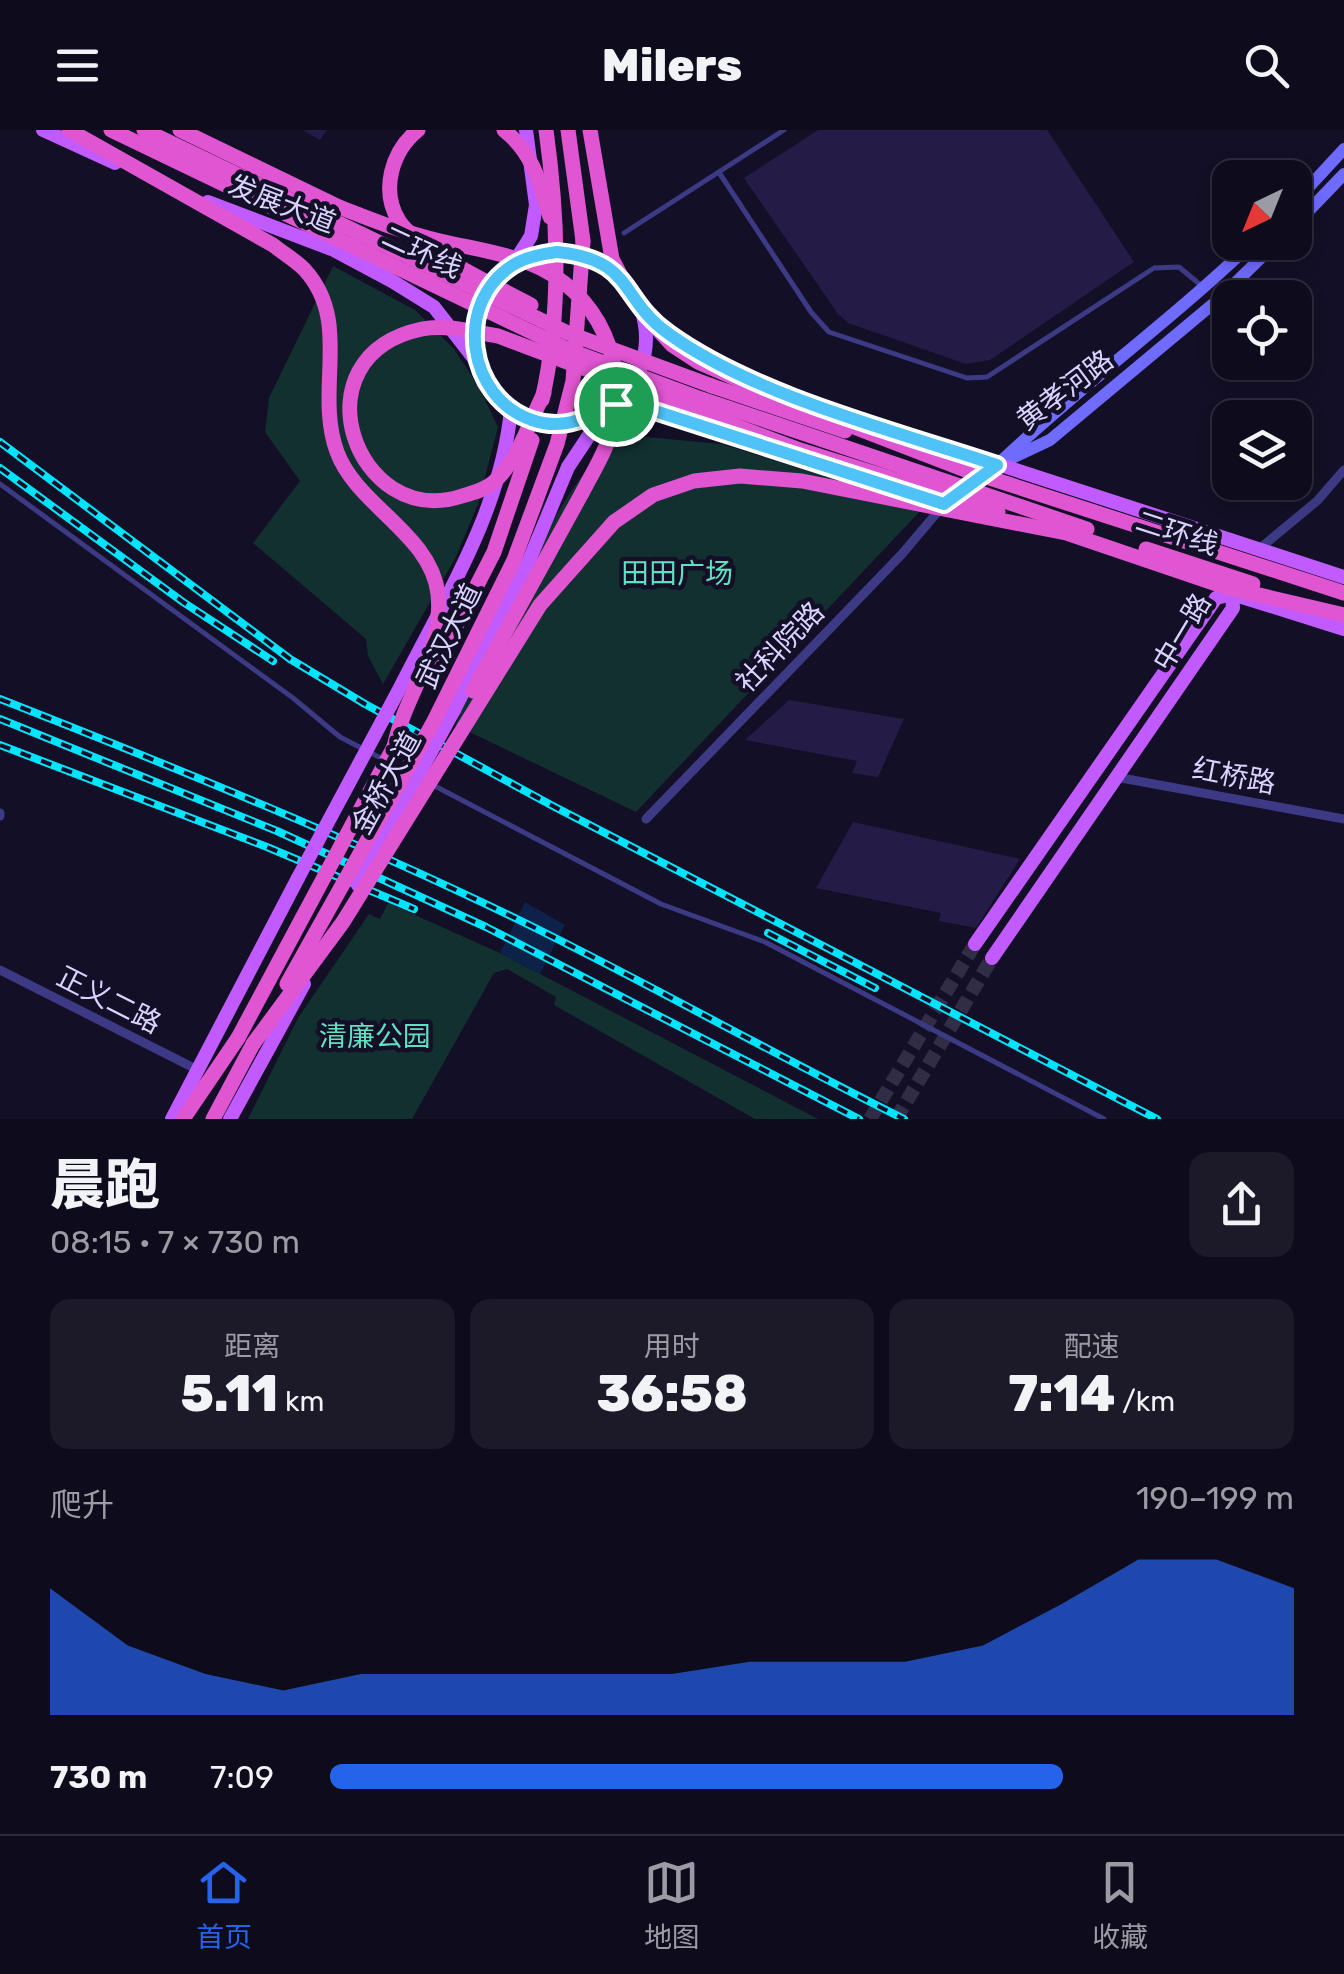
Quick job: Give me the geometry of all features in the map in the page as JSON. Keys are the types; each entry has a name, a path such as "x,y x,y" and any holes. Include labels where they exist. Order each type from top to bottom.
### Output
{"highway":[{"path":"69,130 273,245 302,267 321,292 331,320 329,426 338,454 348,476 408,538 429,568 438,590 438,630 424,673 399,721 394,746"},
{"name":"二环线","path":"111,130 569,350 696,398 1344,614"},
{"name":"二环线","path":"144,130 568,334 712,386 1344,593"},
{"path":"180,130 339,208 437,241 531,264 563,280 593,312 607,334 616,382 616,411 608,441 511,618 430,778"},
{"path":"418,130 394,158 390,179 400,222 433,250 528,304 585,333 670,365 712,386"},
{"path":"504,130 518,142 537,171 555,236"},
{"name":"武汉大道","path":"213,1119 246,1041 494,552 532,440 544,393 554,302 555,194 546,130"},
{"name":"武汉大道","path":"195,1119 246,1041 440,709 514,560 557,444 573,381 583,241 568,130"},
{"path":"588,130 612,258 631,295 672,345 712,369 968,471"},
{"path":"544,393 518,450 495,482 453,499 430,501 393,487 357,452 350,430 352,383 364,361 380,347 424,328 453,328 498,336 800,450 1225,587 1344,614"},
{"path":"184,1119 343,922 540,605 614,522 653,495 694,481 740,476 802,481 1066,533"}],"main road":[{"name":"发展大道","path":"43,130 221,208 334,250 434,306 476,361"},
{"name":"发展大道","path":"193,130 496,280"},
{"path":"526,130 536,204 531,236 480,304 473,332 476,361 489,388 511,409 532,420 556,425 581,422 610,409 630,389 643,360 646,329 641,308"},
{"path":"588,130 608,254 641,308 666,332 707,359 832,410 1344,577"},
{"path":"1312,184 1344,150"},
{"path":"1312,207 1344,174"},
{"path":"513,265 557,252 580,254 601,262 620,276"},
{"name":"黄孝河路","path":"997,465 1234,260"},
{"name":"黄孝河路","path":"997,465 1050,440 1218,299 1258,260"},
{"name":"金桥大道","path":"172,1119 463,565 508,442 511,409"},
{"path":"610,409 658,412 1344,629"},
{"name":"金桥大道","path":"230,1119 454,710 528,563 568,467 610,409"},
{"path":"944,504 997,465"},
{"path":"1232,594 1258,550"},
{"name":"中一路","path":"975,944 1216,598 1232,594 1233,608 992,958"}],"street":[{"path":"1258,550 1317,502 1344,470"},
{"name":"社科院路","path":"646,819 902,554 944,504"},
{"name":"红桥路","path":"1116,777 1344,819"},
{"name":"正义二路","path":"0,970 198,1070"}],"lane":[{"path":"624,233 784,130"},
{"path":"720,174 811,312 829,332 967,378 987,376 1154,268 1180,267 1205,288"},
{"path":"0,484 340,737 661,904 764,942 1104,1119"}],"green space":[{"path":"333,266 415,310 454,349 479,387 498,427 478,504 456,557 383,684 368,656 366,639 253,543 300,481 265,432 269,398"},
{"name":"田田广场","path":"636,436 721,444 924,507 636,812 455,725 524,577 567,498 588,468 608,449"},
{"name":"清廉公园","path":"388,903 500,953 818,1119 755,1119 554,1005 556,997 507,969 494,973 412,1119 248,1119 298,1018 369,914 380,919"}],"water":[{"path":"525,902 565,925 540,974 500,953"}],"building":[{"path":"302,130 327,130 320,140"},
{"path":"818,130 1047,130 1134,262 990,360 966,364 848,323 744,178"},
{"path":"789,700 904,719 878,777 852,773 857,761 745,740"},
{"path":"853,822 1020,859 976,928 939,921 941,913 816,888"}],"tunnel":[{"path":"870,1119 975,944"},
{"path":"896,1119 992,958"}],"railway":[{"path":"0,442 290,659 365,704 551,805 1157,1119"},
{"path":"0,468 183,602 273,661"},
{"path":"0,699 260,804 452,888 904,1119"},
{"path":"0,719 277,831 486,927 859,1119"},
{"path":"0,745 267,847 414,909"},
{"path":"768,933 875,988"}],"route":[{"path":"557,252 580,254 601,262 620,276 641,308 666,332 707,359 832,410 997,465 944,504 658,412 616,404 581,422 556,425 532,420 511,409 489,388 476,361 473,332 480,304 496,280 513,265 557,252"}]}
